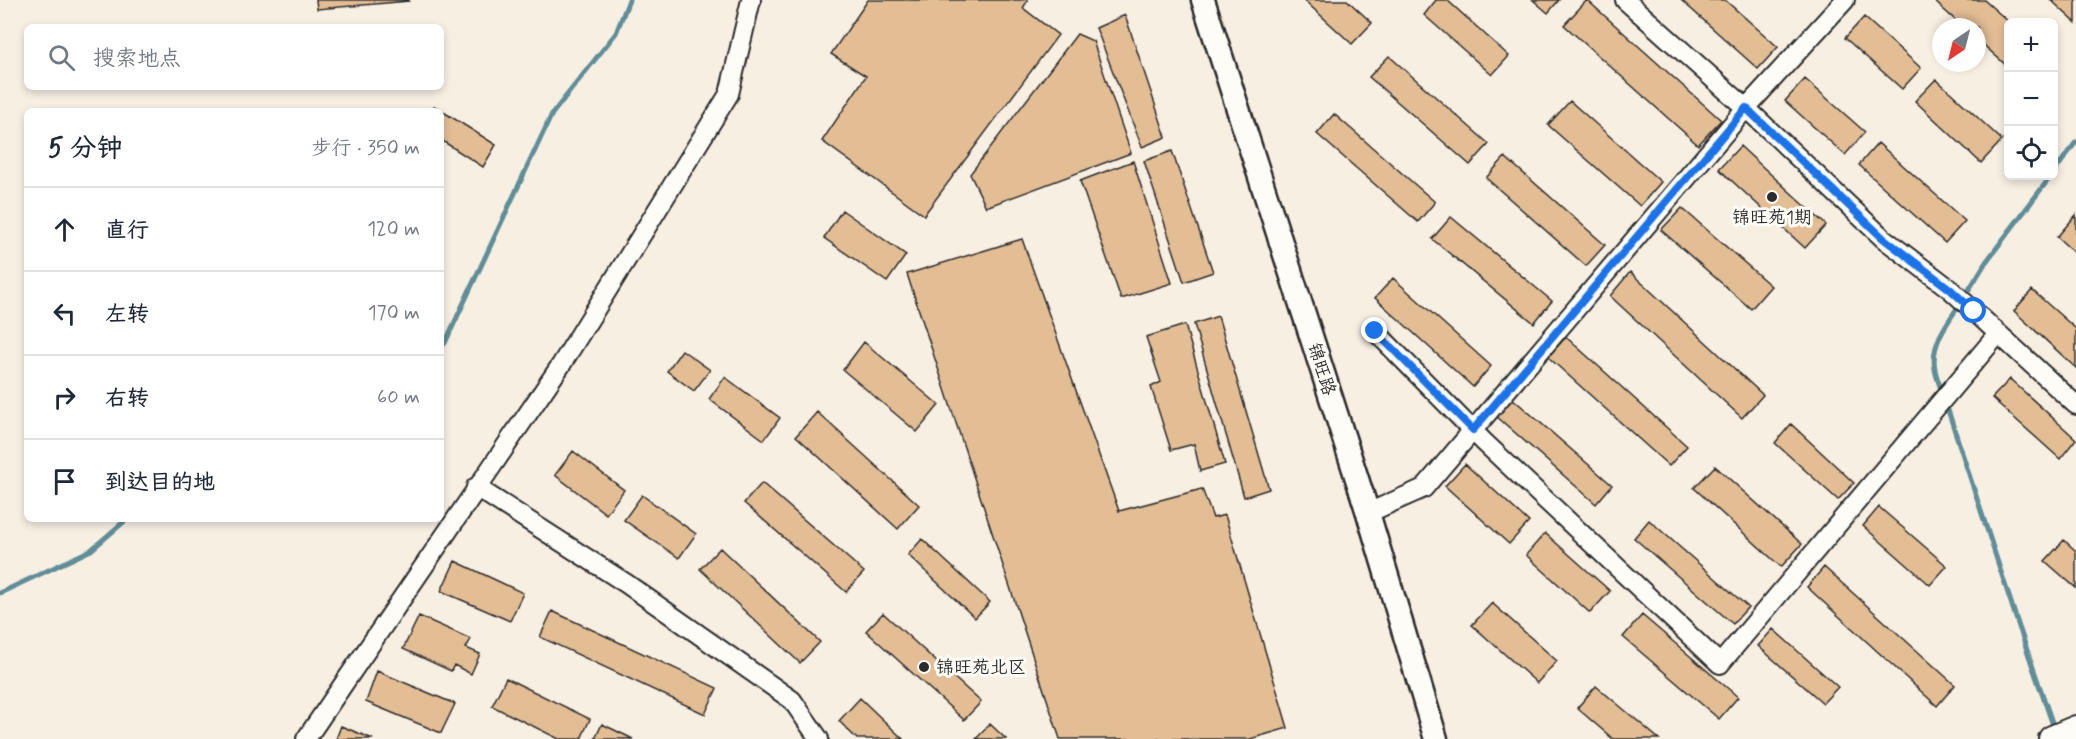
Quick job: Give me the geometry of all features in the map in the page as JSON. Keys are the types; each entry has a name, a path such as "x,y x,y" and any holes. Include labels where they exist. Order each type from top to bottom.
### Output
{"street":[{"path":"306,739 561,365 729,94 751,0"},
{"name":"锦旺路","path":"1203,0 1368,513 1436,739"},
{"path":"1625,0 1746,108 1883,238 1950,289 2076,405"},
{"path":"1368,513 1424,488 1746,108 1845,0"},
{"path":"1375,331 1473,430 1720,664 1998,334"},
{"path":"477,488 627,584 792,700 819,739"}],"building":[{"path":"316,0 409,0 409,1 317,9"},
{"path":"868,0 1028,0 1023,8 1058,35 924,215 822,141 866,76 831,54"},
{"path":"1304,0 1347,0 1372,23 1352,44"},
{"path":"1436,0 1447,0 1509,56 1492,75 1424,15"},
{"path":"1533,0 1559,0 1548,13"},
{"path":"1587,0 1721,120 1698,145 1564,25"},
{"path":"1681,0 1725,0 1778,47 1758,69"},
{"path":"1933,0 1984,0 2004,18 2004,63 1986,47 1986,18 1953,18"},
{"path":"2051,0 2076,0 2076,23"},
{"path":"1125,15 1166,137 1142,147 1096,28"},
{"path":"1864,17 1921,68 1902,89 1845,38"},
{"path":"1077,34 1093,41 1131,153 986,207 970,174"},
{"path":"1389,56 1489,144 1470,165 1369,77"},
{"path":"1805,79 1865,132 1845,155 1785,101"},
{"path":"1936,79 2002,140 1981,163 1915,101"},
{"path":"1570,101 1661,182 1640,206 1548,125"},
{"path":"444,112 496,145 483,167 444,142"},
{"path":"1334,114 1435,202 1418,222 1317,134"},
{"path":"1878,143 1965,221 1945,243 1859,165"},
{"name":"锦旺苑1期","path":"1740,146 1826,225 1805,248 1719,169"},
{"path":"1172,151 1213,272 1184,282 1144,161"},
{"path":"1505,157 1605,245 1586,266 1486,178"},
{"path":"1133,161 1172,283 1121,299 1080,181"},
{"path":"1682,208 1771,286 1751,309 1661,230"},
{"path":"842,210 906,255 887,282 824,238"},
{"path":"2076,215 2076,254 2057,237"},
{"path":"1451,217 1552,301 1534,323 1432,239"},
{"path":"1022,239 1119,511 1202,489 1213,518 1225,515 1288,728 1250,739 1060,739 907,274"},
{"path":"1630,272 1763,395 1742,418 1610,296"},
{"path":"1393,278 1491,366 1473,387 1375,298"},
{"path":"2032,290 2076,329 2076,368 2014,311"},
{"path":"1218,316 1269,489 1244,497 1194,324"},
{"path":"1185,325 1225,464 1200,471 1194,444 1171,450 1151,387 1161,382 1146,337"},
{"path":"1566,337 1687,446 1669,466 1548,357"},
{"path":"864,342 939,405 917,432 843,370"},
{"path":"682,350 710,370 694,391 667,371"},
{"path":"725,377 780,418 764,440 709,399"},
{"path":"2010,379 2076,439 2060,459 1992,398"},
{"path":"1512,398 1612,485 1596,504 1496,416"},
{"path":"817,412 919,505 898,529 796,436"},
{"path":"1791,424 1854,483 1838,500 1775,443"},
{"path":"573,451 624,490 606,514 555,475"},
{"path":"1465,464 1529,522 1509,544 1445,486"},
{"path":"1715,466 1802,544 1781,567 1694,488"},
{"path":"762,483 864,572 846,592 744,503"},
{"path":"642,495 696,534 679,558 624,520"},
{"path":"1879,507 1947,566 1930,585 1863,526"},
{"path":"1649,520 1748,607 1733,624 1634,538"},
{"path":"1545,533 1610,591 1590,613 1526,555"},
{"path":"922,539 990,602 975,618 908,555"},
{"path":"2064,540 2076,551 2076,588 2045,561"},
{"path":"720,548 820,642 800,663 700,569"},
{"path":"455,561 523,593 510,621 441,591"},
{"path":"1824,567 1955,685 1937,706 1807,587"},
{"path":"1492,603 1557,661 1537,683 1472,625"},
{"path":"552,611 717,688 705,714 540,637"},
{"name":"锦旺苑北区","path":"883,613 981,702 964,720 866,631"},
{"path":"1642,615 1738,697 1719,719 1623,637"},
{"path":"419,616 471,639 466,648 480,654 471,674 454,665 451,671 403,649"},
{"path":"1773,629 1838,687 1823,703 1758,646"},
{"path":"377,671 455,704 441,733 366,702"},
{"path":"506,678 590,719 581,739 559,739 492,706"},
{"path":"1596,686 1659,739 1613,739 1577,708"},
{"path":"860,698 903,739 857,739 839,721"},
{"path":"602,724 633,739 595,739"},
{"path":"990,724 1006,739 976,739"},
{"path":"341,726 373,739 336,739"}],"waterway":[{"path":"444,344 552,114 616,33 629,0"},
{"path":"2058,167 2076,142"},
{"path":"1965,296 1986,262 2048,180"},
{"path":"1942,392 1936,372 1935,351 1941,335 1960,304"},
{"path":"1946,404 2055,731"},
{"path":"0,593 91,550 124,522"}],"place":[{"name":"锦旺苑1期","path":"1772,197"},
{"name":"锦旺苑北区","path":"924,667"}],"route":[{"path":"1375,331 1473,430 1746,108 1883,238 1950,289 1974,311"}]}
